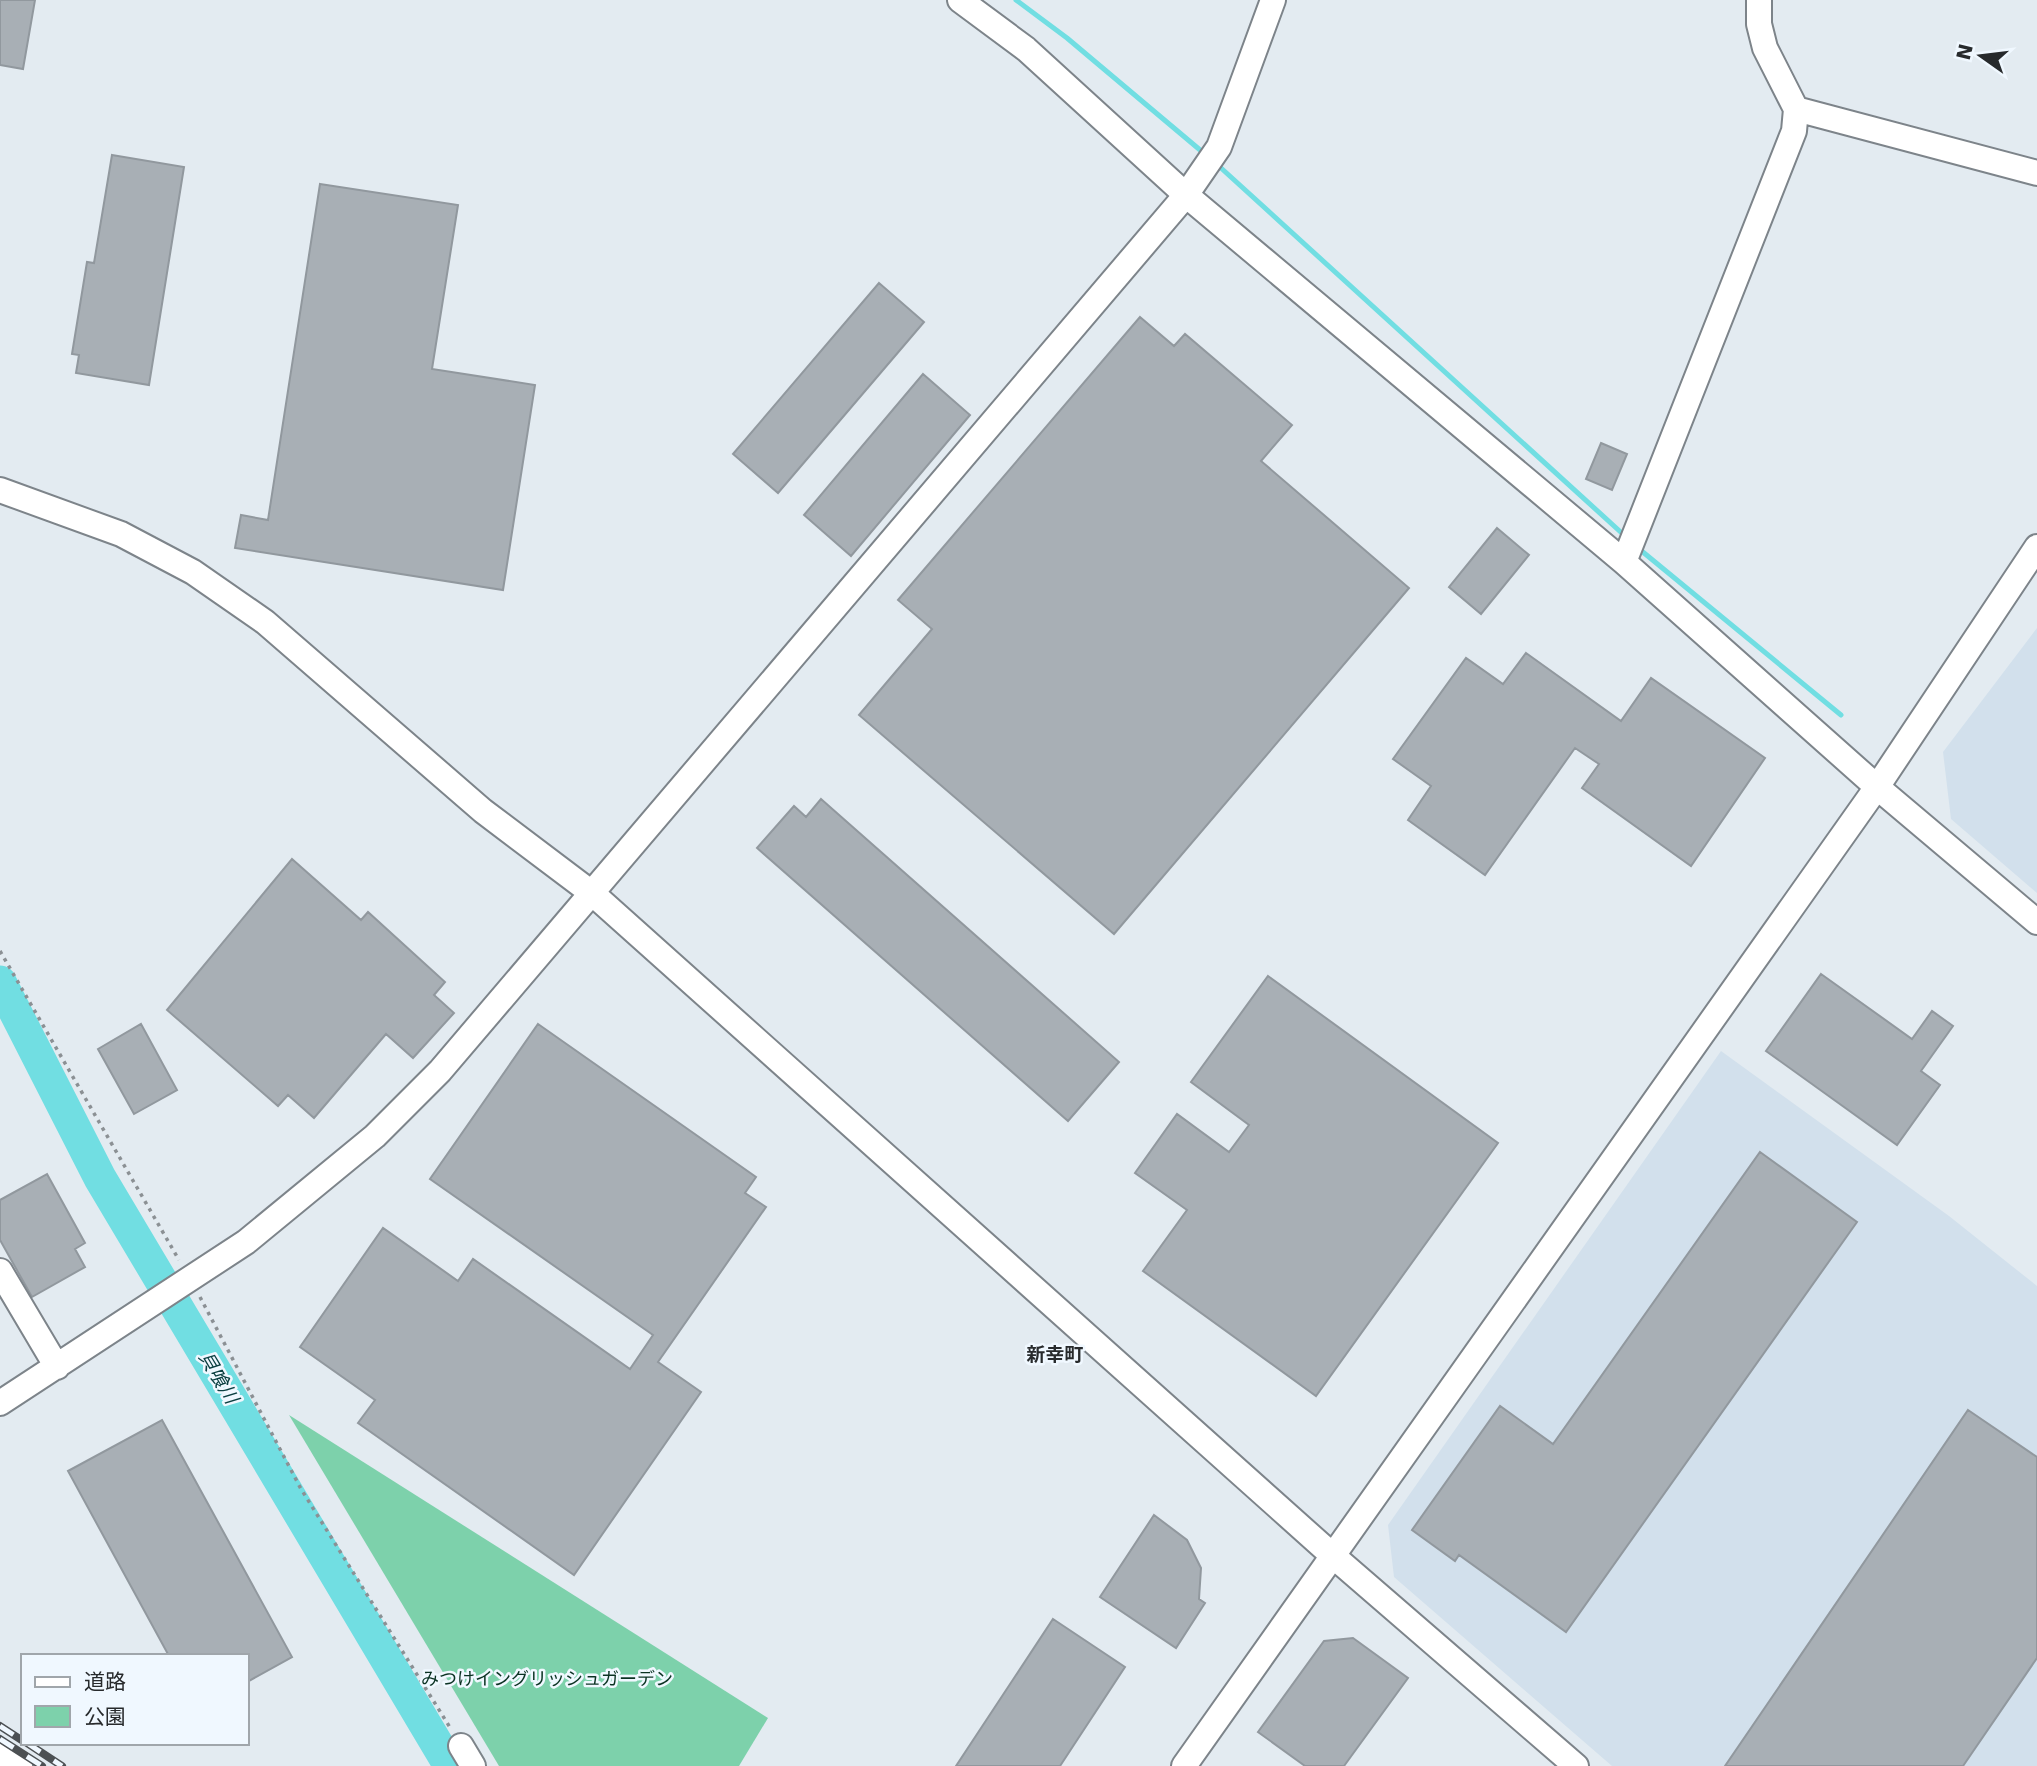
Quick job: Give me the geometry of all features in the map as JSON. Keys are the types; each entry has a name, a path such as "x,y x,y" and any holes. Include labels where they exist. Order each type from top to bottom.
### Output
{"street":[{"path":"960,0 1026,49 1186,195 1624,562 1877,786 2037,922"},
{"path":"0,1403 188,1282 288,1209 375,1136 440,1071 1186,195 1219,147 1273,0"},
{"path":"1624,562 1794,131 1796,109 1765,48 1759,24 1759,0"},
{"path":"1796,109 2034,172"},
{"path":"0,490 121,534 193,572 265,622 484,811 593,894 1332,1555 1576,1766"},
{"path":"1184,1766 1877,786 2037,548"},
{"path":"0,1271 57,1367"},
{"path":"0,1754 20,1766"}],"path":[{"path":"0,951 188,1282 301,1489 467,1756"}],"shaded area":[{"path":"2037,628 2037,893 1951,819 1943,752"},
{"path":"1721,1051 1949,1216 2037,1286 2037,1766 1612,1766 1394,1577 1388,1525"}],"green space":[{"name":"みつけイングリッシュガーデン","path":"289,1415 768,1718 739,1766 499,1766"}],"building":[{"path":"0,0 35,0 23,69 0,65"},
{"path":"112,155 184,167 149,385 76,373 79,355 72,354 87,262 94,263"},
{"path":"320,184 458,205 432,369 535,385 503,590 235,548 241,515 268,520"},
{"path":"879,283 924,322 778,493 733,454"},
{"path":"1140,317 1174,346 1185,334 1292,425 1261,461 1409,588 1114,934 859,715 932,629 898,600"},
{"path":"923,374 970,415 851,556 804,515"},
{"path":"1601,443 1627,454 1612,490 1586,479"},
{"path":"1497,528 1529,555 1481,614 1449,587"},
{"path":"1526,653 1621,721 1651,678 1765,758 1691,866 1582,788 1599,764 1575,748 1485,875 1408,820 1431,786 1393,759 1466,658 1503,684"},
{"path":"821,799 1119,1062 1068,1121 757,848 794,806 806,817"},
{"path":"292,859 361,920 368,912 445,982 434,995 454,1013 413,1058 386,1034 314,1118 288,1095 278,1106 167,1010"},
{"path":"1821,974 1912,1039 1932,1011 1953,1026 1921,1071 1940,1085 1897,1145 1766,1051"},
{"path":"1268,976 1498,1143 1316,1396 1143,1271 1187,1210 1135,1173 1177,1114 1229,1152 1249,1125 1191,1082"},
{"path":"141,1024 177,1090 134,1114 98,1049"},
{"path":"538,1024 756,1177 745,1193 766,1207 658,1362 701,1392 574,1575 358,1423 375,1400 300,1347 383,1228 458,1281 473,1259 630,1369 653,1335 430,1179"},
{"path":"1760,1152 1857,1222 1566,1632 1459,1555 1455,1561 1412,1530 1500,1406 1553,1444"},
{"path":"47,1174 85,1243 75,1249 85,1267 32,1297 0,1240 0,1200"},
{"path":"1968,1410 2037,1457 2037,1658 1963,1766 1725,1766"},
{"path":"162,1420 292,1657 248,1681 248,1654 168,1654 68,1471"},
{"path":"1154,1515 1187,1540 1201,1568 1199,1599 1205,1603 1176,1648 1100,1597"},
{"path":"1053,1619 1125,1667 1060,1766 956,1766"},
{"path":"1353,1638 1408,1678 1344,1766 1305,1766 1258,1732 1324,1641"}],"waterway":[{"path":"1016,0 1067,38 1206,155"},
{"path":"1221,168 1625,536"},
{"path":"1638,548 1841,715"},
{"name":"貝喰川","path":"0,982 100,1178 450,1766"}],"railway":[{"path":"0,1726 21,1740"},
{"path":"0,1739 42,1766"},
{"path":"30,1745 62,1766"}],"district":[{"name":"新幸町","path":"1055,1354"}]}
